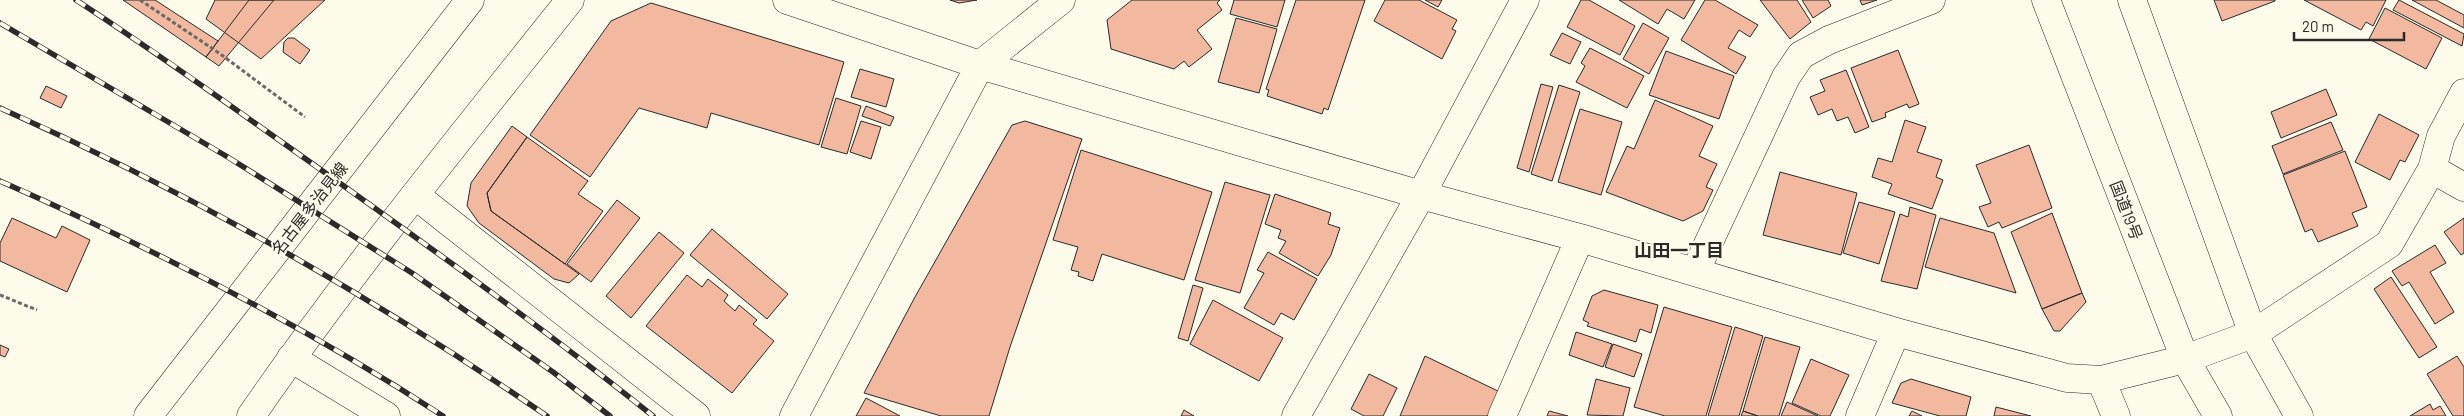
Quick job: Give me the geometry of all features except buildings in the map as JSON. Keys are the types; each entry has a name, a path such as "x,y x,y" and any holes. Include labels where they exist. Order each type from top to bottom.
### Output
{"main road":[{"name":"名古屋多治見線","path":"148,416 470,0"},
{"path":"251,416 291,358 415,195 570,0"},
{"path":"787,0 980,65 1421,195 1580,238 1896,332 2068,378 2101,380 2185,359 2253,334 2389,244 2432,169 2441,136 2464,93"},
{"path":"794,416 980,65 1061,0"},
{"path":"1296,416 1421,195 1525,0"},
{"path":"1695,272 1786,78 1801,55 1829,40 1931,0"},
{"name":"国道19号","path":"2046,0 2185,359 2218,416"},
{"path":"2132,0 2253,334 2299,416"},
{"path":"2432,169 2464,187"},
{"path":"415,195 696,416"},
{"path":"1502,416 1580,238"},
{"path":"1860,416 1896,332"},
{"path":"291,358 386,416"},
{"path":"2101,380 2116,416"}],"path":[{"path":"140,0 219,54 304,117"},
{"path":"0,295 37,310"}],"railway":[{"path":"76,0 147,47 431,248 543,330 653,416"},
{"path":"0,23 226,156 412,273 553,372 610,416"},
{"path":"0,108 142,175 281,250 416,330 547,416"},
{"path":"0,181 114,233 281,319 336,350 443,416"}],"district":[{"name":"山田一丁目","path":"1679,250"}]}
